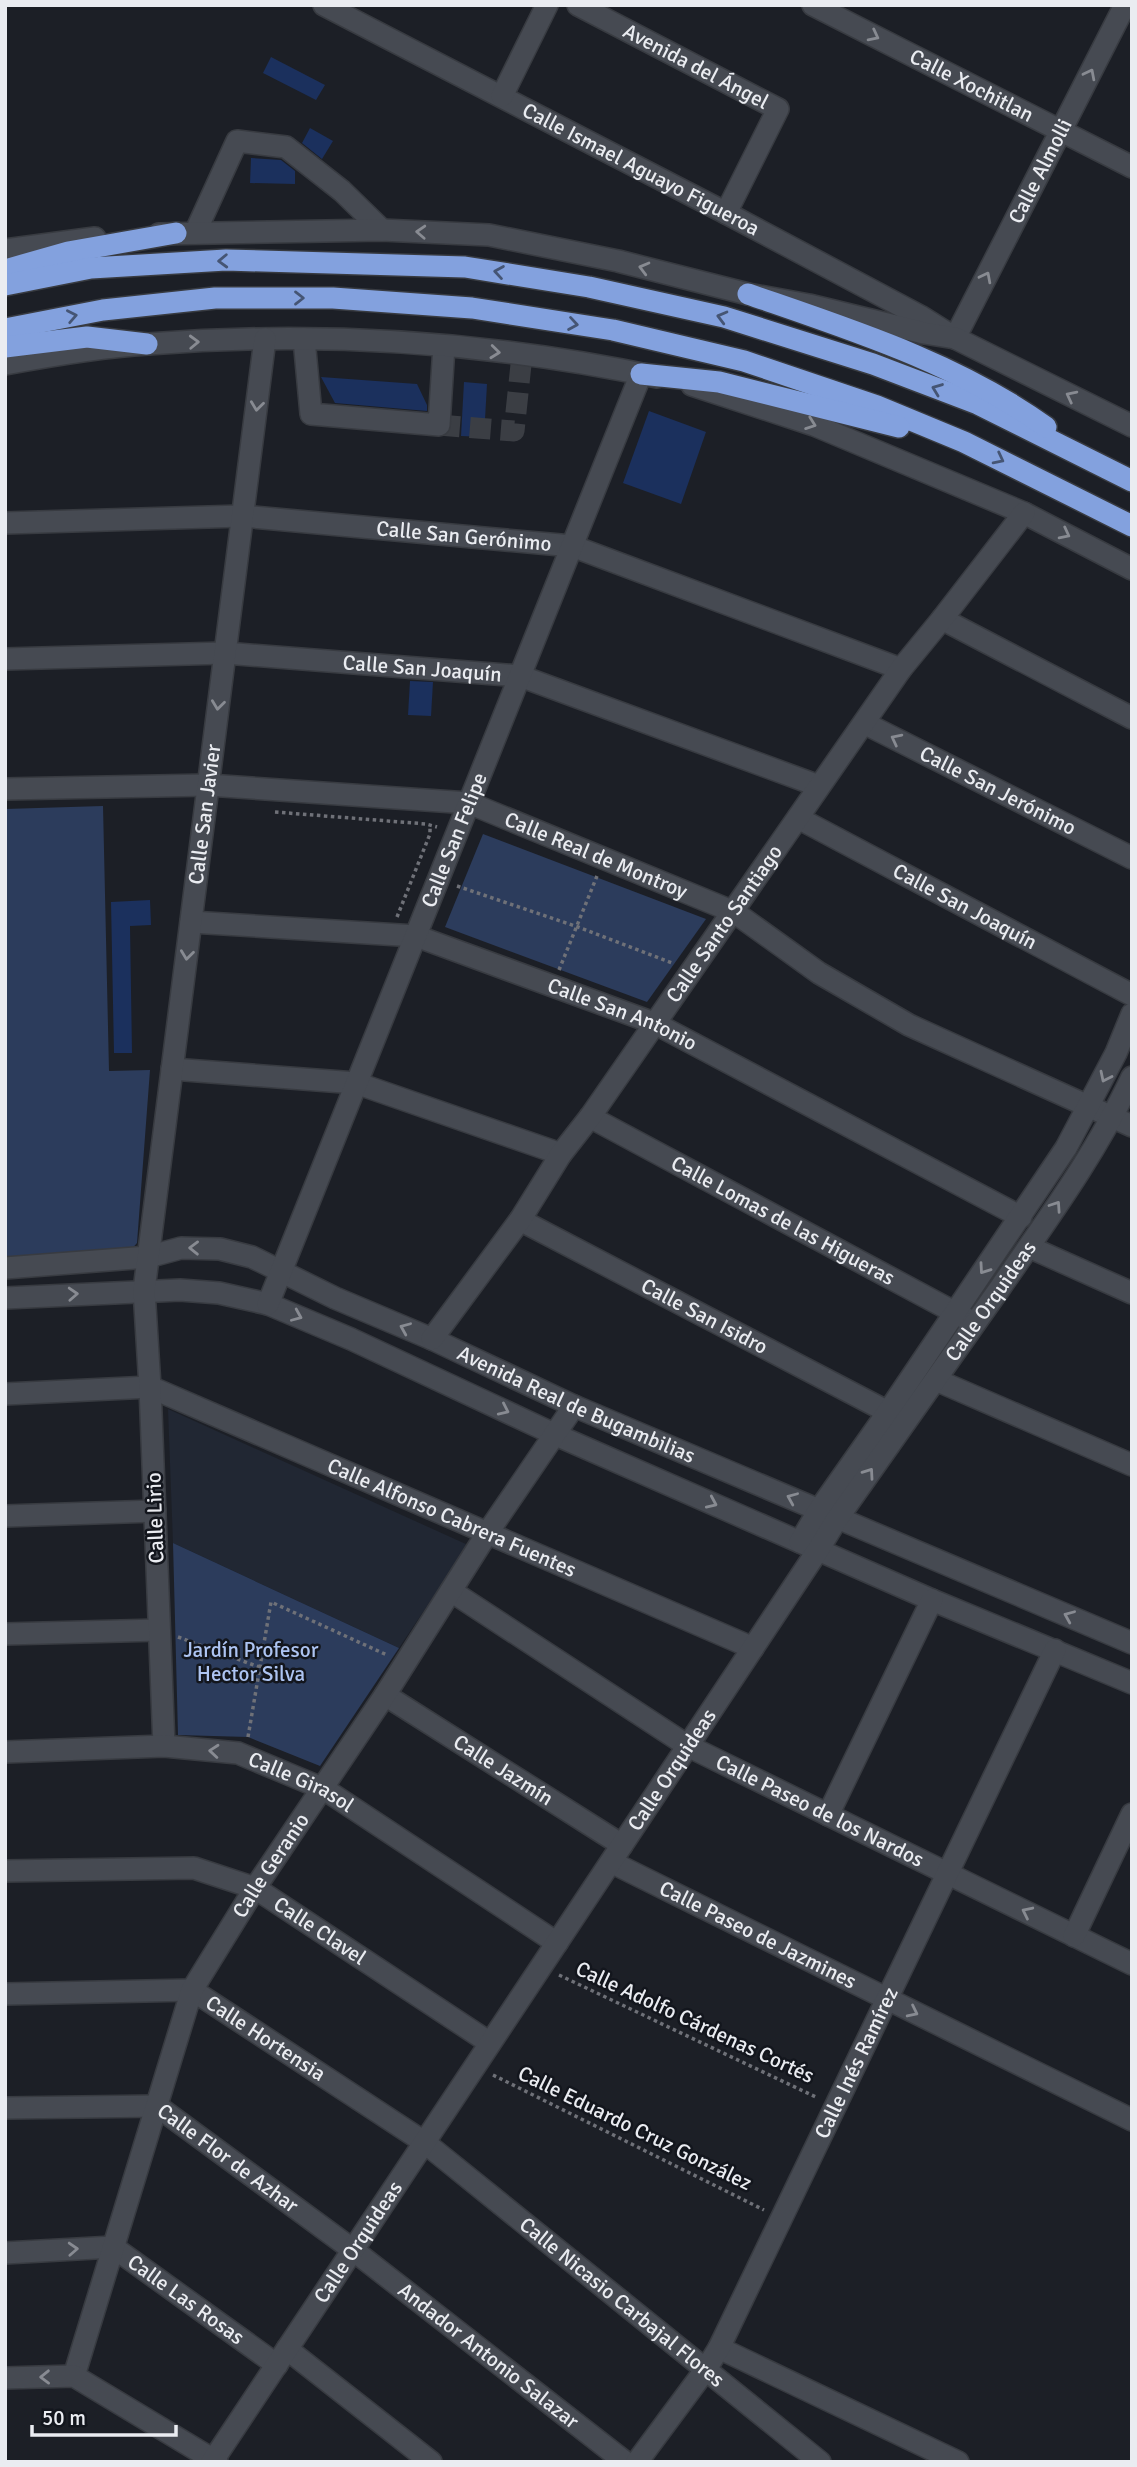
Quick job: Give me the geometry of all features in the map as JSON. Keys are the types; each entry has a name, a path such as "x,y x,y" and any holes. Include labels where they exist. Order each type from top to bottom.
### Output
{"highway":[{"path":"5,270 68,251 185,233"},
{"path":"5,285 90,268 226,261 465,267 589,287 724,317 873,364 978,404 1132,481"},
{"path":"748,294 888,342 1011,402 1102,467"},
{"path":"5,329 103,310 215,298 333,298 472,308 613,330 744,361 877,407 964,442 1132,526"},
{"path":"5,347 88,337 147,344"},
{"path":"641,374 719,382 816,408 964,442"}],"street":[{"name":"Calle Ismael Aguayo Figueroa","path":"324,5 726,213 920,316 955,338"},
{"path":"502,96 548,5"},
{"name":"Avenida del Ángel","path":"578,5 778,109 726,213"},
{"name":"Calle Xochitlan","path":"813,5 1132,167"},
{"name":"Calle Almolli","path":"955,338 1125,5"},
{"path":"185,233 237,141 285,147 342,191 382,230"},
{"path":"5,250 113,236 185,233 382,230 489,235 618,261 748,294 809,304 924,333 955,338 1132,426"},
{"name":"Calle San Javier","path":"144,1290 265,339"},
{"path":"304,339 311,414 439,425 443,346"},
{"path":"5,364 79,351 147,344 304,339 443,346 522,355 641,374 701,387 814,425 1024,513 1132,569"},
{"name":"Calle San Felipe","path":"268,1304 641,374"},
{"name":"Calle Santo Santiago","path":"432,1339 520,1220 561,1154 734,912 901,669 1024,513"},
{"name":"Calle San Gerónimo","path":"5,523 242,516 572,546 901,669"},
{"path":"942,620 1132,718"},
{"name":"Calle San Joaquín","path":"5,659 225,653 520,676 819,786"},
{"name":"Calle San Jerónimo","path":"863,723 1132,858"},
{"name":"Calle Real de Montroy","path":"5,789 208,785 469,803 734,912 819,973 909,1025 1123,1122"},
{"name":"Calle San Joaquín","path":"798,818 1132,995"},
{"name":"Calle San Antonio","path":"191,922 416,936 654,1023 1021,1217"},
{"name":"Calle Orquideas","path":"214,2461 753,1648 888,1412 1066,1148 1090,1107 1132,1014"},
{"path":"172,1069 356,1083 561,1154"},
{"name":"Calle Orquideas","path":"828,1514 936,1380 1028,1247 1123,1122 1132,1077"},
{"name":"Calle Lomas de las Higueras","path":"590,1117 975,1324"},
{"name":"Calle San Isidro","path":"520,1220 888,1412"},
{"path":"1028,1247 1132,1293"},
{"name":"Avenida Real de Bugambilias","path":"5,1268 148,1257 181,1248 220,1249 251,1257 574,1406 1132,1643"},
{"name":"Avenida Real de Bugambilias","path":"5,1298 144,1290 219,1293 268,1304 932,1600 1132,1683"},
{"name":"Calle Lirio","path":"144,1290 164,1746"},
{"path":"936,1380 1132,1465"},
{"path":"5,1394 150,1387"},
{"name":"Calle Alfonso Cabrera Fuentes","path":"150,1387 753,1648"},
{"name":"Calle Geranio","path":"74,2376 192,1990 255,1888 324,1789 488,1532 574,1406"},
{"path":"5,1516 155,1511"},
{"name":"Calle Paseo de los Nardos","path":"451,1591 688,1746 1132,1964"},
{"path":"828,1815 932,1600"},
{"path":"5,1634 159,1630"},
{"name":"Calle Inés Ramírez","path":"637,2462 719,2348 1055,1650"},
{"name":"Calle Jazmín","path":"385,1695 617,1853"},
{"name":"Calle Girasol","path":"5,1752 164,1746 239,1753 324,1789 557,1943"},
{"path":"1074,1936 1132,1815"},
{"name":"Calle Paseo de Jazmines","path":"617,1853 887,1999 1132,2120"},
{"name":"Calle Clavel","path":"5,1871 194,1868 255,1888 490,2043"},
{"name":"Calle Hortensia","path":"5,1994 192,1990 424,2142"},
{"name":"Calle Flor de Azhar","path":"5,2108 157,2106 353,2250"},
{"name":"Calle Nicasio Carbajal Flores","path":"424,2142 820,2462"},
{"name":"Calle Las Rosas","path":"5,2253 113,2247 282,2357 431,2462"},
{"name":"Andador Antonio Salazar","path":"353,2250 625,2462"},
{"path":"719,2348 958,2462"},
{"path":"5,2378 74,2376 214,2461"}],"path":[{"path":"263,811 426,824 430,827 430,834 395,923"},
{"path":"556,975 599,871"},
{"path":"457,886 578,927 680,966"},
{"path":"248,1737 271,1602 393,1657"},
{"path":"159,1630 260,1667"},
{"name":"Calle Adolfo Cárdenas Cortés","path":"541,1967 835,2106"},
{"name":"Calle Eduardo Cruz González","path":"475,2066 781,2219"}],"shaded area":[{"path":"168,1409 468,1545 399,1648 173,1543"}],"green space":[{"path":"103,806 109,1071 150,1070 137,1243 129,1252 5,1258 5,809"},
{"path":"483,834 706,919 647,1002 445,927"},
{"name":"Jardín Profesor Hector Silva","path":"173,1543 399,1648 320,1766 248,1737 178,1735"}],"building":[{"path":"271,57 325,85 316,100 263,73"},
{"path":"310,128 333,141 322,159 302,143"},
{"path":"251,158 281,160 295,171 295,184 250,183"},
{"path":"321,377 417,384 427,411 335,403"},
{"path":"464,382 487,384 484,437 461,436"},
{"path":"649,411 706,432 681,504 623,483"},
{"path":"410,681 433,682 431,716 408,715"},
{"path":"150,900 151,925 130,926 132,1053 114,1053 111,902"}],"tunnel":[{"path":"439,425 514,431 522,355"}]}
